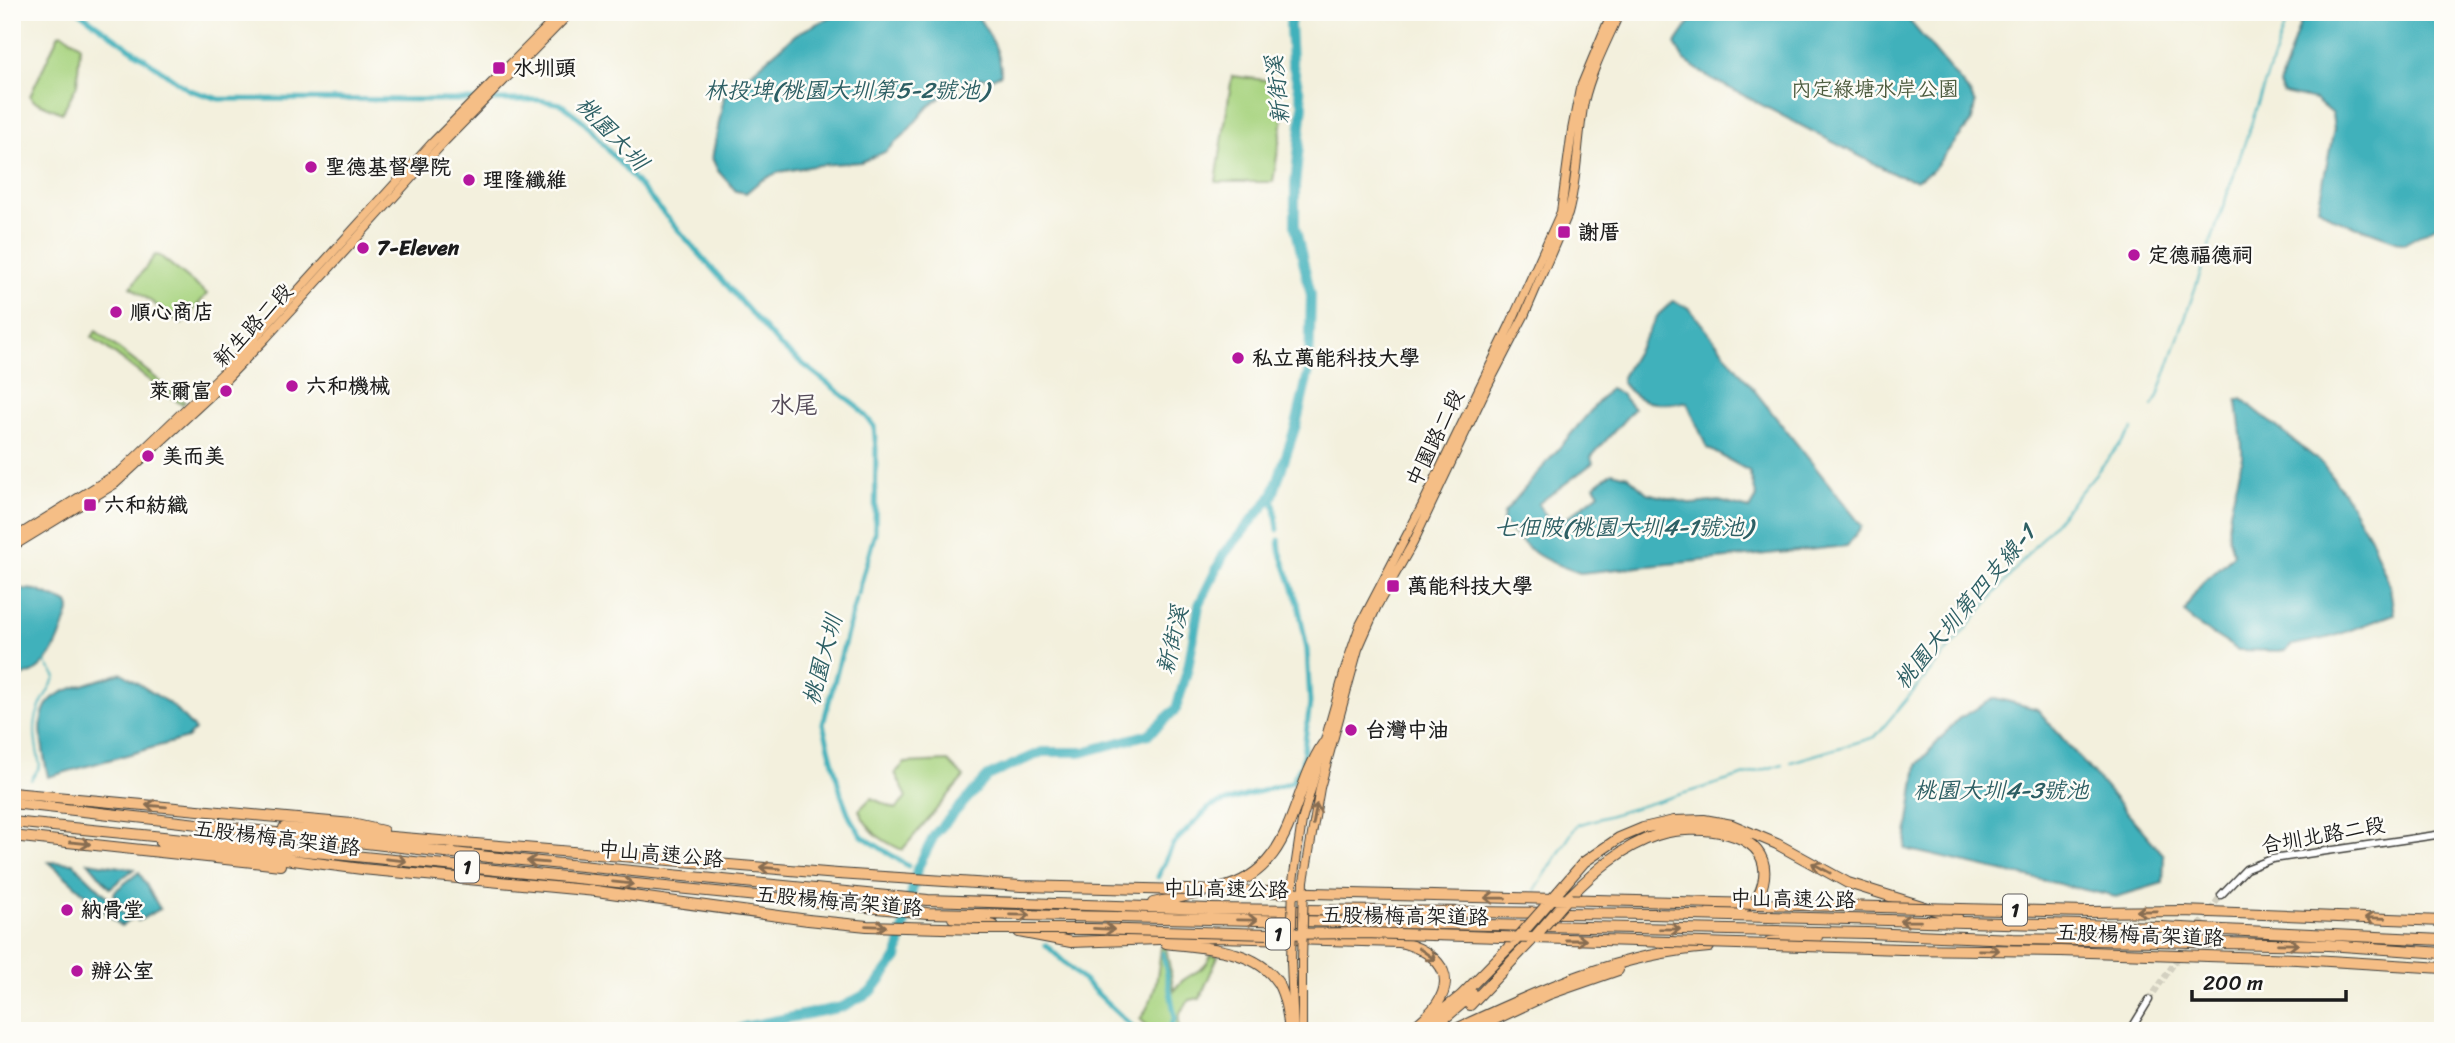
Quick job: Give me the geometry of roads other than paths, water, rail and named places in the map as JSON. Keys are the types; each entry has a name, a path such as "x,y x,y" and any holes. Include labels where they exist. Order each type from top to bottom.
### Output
{"highway":[{"path":"1138,907 1237,885 1268,861 1288,830 1315,756 1324,744"},
{"path":"12,793 352,824 417,839"},
{"name":"中山高速公路","path":"12,803 489,857 928,900 1138,907 1652,914 1978,922 2443,940"},
{"name":"五股楊梅高架道路","path":"70,810 838,874 1021,886 2088,912 2183,911 2443,921"},
{"name":"中山高速公路","path":"12,821 927,913 2328,945 2443,953"},
{"name":"五股楊梅高架道路","path":"36,824 216,851 362,869 596,891 867,926 1269,934 1363,933 2060,951 2297,959 2443,968"},
{"path":"1430,1031 1482,986 1584,872 1614,850 1649,833 1674,826 1732,825 1777,844 1848,883 1933,912 1978,922"},
{"path":"1441,1031 1483,993 1523,941 1564,895 1623,851 1659,834 1702,830 1721,831 1743,840 1758,851 1766,869 1759,896 1749,905 1733,909 1652,914"},
{"path":"12,836 271,864 362,869"},
{"path":"927,913 1070,942 1219,937 1399,942 1415,946 1435,959 1440,966 1444,984 1443,993 1432,1011 1409,1031"},
{"path":"1452,1031 1543,988 1622,962 1706,947 1867,933"},
{"path":"1141,940 1227,953 1258,964 1277,982 1295,1030"},
{"path":"1418,1031 1523,941"},
{"path":"1470,1031 1576,982 1706,947"}],"main road":[{"name":"新生路二段","path":"12,539 121,471 139,454 223,373 433,142 562,12"},
{"name":"新生路二段","path":"12,547 115,484 132,470 229,377 445,141 571,12"},
{"name":"中園路二段","path":"1295,1030 1302,962 1304,881 1320,788 1358,649 1377,606 1413,543 1480,401 1524,316 1568,214 1572,200 1570,172 1580,89 1612,12"},
{"name":"中園路二段","path":"1295,1030 1291,962 1293,881 1302,821 1360,625 1412,527 1562,212 1585,99 1594,70 1620,12"}],"street":[{"name":"合圳北路二段","path":"2221,895 2246,869 2272,859 2443,834"},
{"path":"2130,1031 2149,1000"}],"water":[{"name":"林投埤(桃園大圳第5-2號池)","path":"840,12 975,12 996,49 1001,74 992,78 973,78 953,88 928,107 885,152 861,162 819,165 779,172 760,181 746,193 736,191 718,171 712,158 724,96 796,34"},
{"name":"內定綠塘水岸公園","path":"1697,12 1902,12 1970,93 1975,104 1972,121 1931,172 1916,180 1896,175 1708,77 1684,60 1675,44"},
{"path":"2304,12 2443,12 2443,222 2404,244 2333,218 2318,207 2334,129 2332,114 2315,100 2283,93 2279,85"},
{"name":"七佃陂(桃園大圳4-1號池)","path":"1673,301 1689,308 1862,526 1847,546 1580,573 1537,554 1503,522 1504,513 1610,388 1620,393 1634,409 1591,457 1593,463 1538,504 1554,528 1599,493 1594,486 1612,472 1628,476 1647,493 1693,504 1719,501 1750,509 1757,497 1749,471 1707,448 1687,402 1644,401 1622,383 1622,377 1658,315"},
{"path":"2242,399 2324,465 2344,493 2371,539 2390,587 2394,614 2332,637 2293,645 2285,651 2238,650 2193,622 2185,612 2195,593 2234,554 2228,530 2242,456 2237,400"},
{"path":"12,588 36,590 68,603 70,608 57,643 47,660 34,672 12,678"},
{"path":"122,673 173,706 195,730 187,738 48,777 41,727 43,712 50,701 60,693"},
{"name":"桃園大圳4-3號池","path":"1995,698 2037,709 2164,855 2163,883 2116,897 1905,849 1917,765 1958,719"},
{"path":"49,862 73,863 131,920 121,926"},
{"path":"88,862 134,869 110,888"},
{"path":"139,872 160,909 138,921 114,895 115,891"}],"waterway":[{"name":"桃園大圳","path":"79,12 189,90 219,99 476,100"},
{"name":"新街溪","path":"736,1031 744,1027 842,1007 872,991 897,958 917,869 935,834 988,776 1042,752 1084,752 1149,734 1176,709 1188,668 1199,605 1224,554 1273,495 1296,425 1309,370 1311,295 1295,226 1295,185 1303,105 1292,62 1292,12"},
{"name":"桃園大圳第四支線-1","path":"2209,248 2289,12"},
{"name":"桃園大圳","path":"485,100 539,100 561,104 581,119 780,346 858,407 874,426 875,532 858,594"},
{"name":"桃園大圳第四支線-1","path":"2153,406 2206,257"},
{"name":"桃園大圳第四支線-1","path":"1791,762 1875,737 2133,429"},
{"path":"1273,495 1278,530"},
{"path":"1158,877 1173,844 1211,806 1292,782 1302,763 1310,703 1307,650 1298,603 1280,551 1279,540"},
{"name":"桃園大圳","path":"856,599 823,724 850,818 862,836 908,866"},
{"path":"31,780 40,766 35,739 38,710 56,677 45,662"},
{"name":"桃園大圳第四支線-1","path":"1535,890 1577,825 1783,764"},
{"name":"桃園大圳","path":"1046,945 1137,1031"},
{"path":"1163,953 1175,1018 1168,1031"}],"tunnel":[{"path":"2149,1000 2221,895"}],"place":[{"name":"水圳頭","path":"499,68"},
{"name":"聖德基督學院","path":"311,167"},
{"name":"理隆纖維","path":"469,180"},
{"name":"謝厝","path":"1564,232"},
{"name":"7-Eleven","path":"363,248"},
{"name":"定德福德祠","path":"2134,255"},
{"name":"順心商店","path":"116,312"},
{"name":"私立萬能科技大學","path":"1238,358"},
{"name":"六和機械","path":"292,386"},
{"name":"萊爾富","path":"226,391"},
{"name":"美而美","path":"148,456"},
{"name":"六和紡織","path":"90,505"},
{"name":"萬能科技大學","path":"1393,586"},
{"name":"台灣中油","path":"1351,730"},
{"name":"納骨堂","path":"67,910"},
{"name":"辦公室","path":"77,971"}],"district":[{"name":"水尾","path":"794,405"}]}
